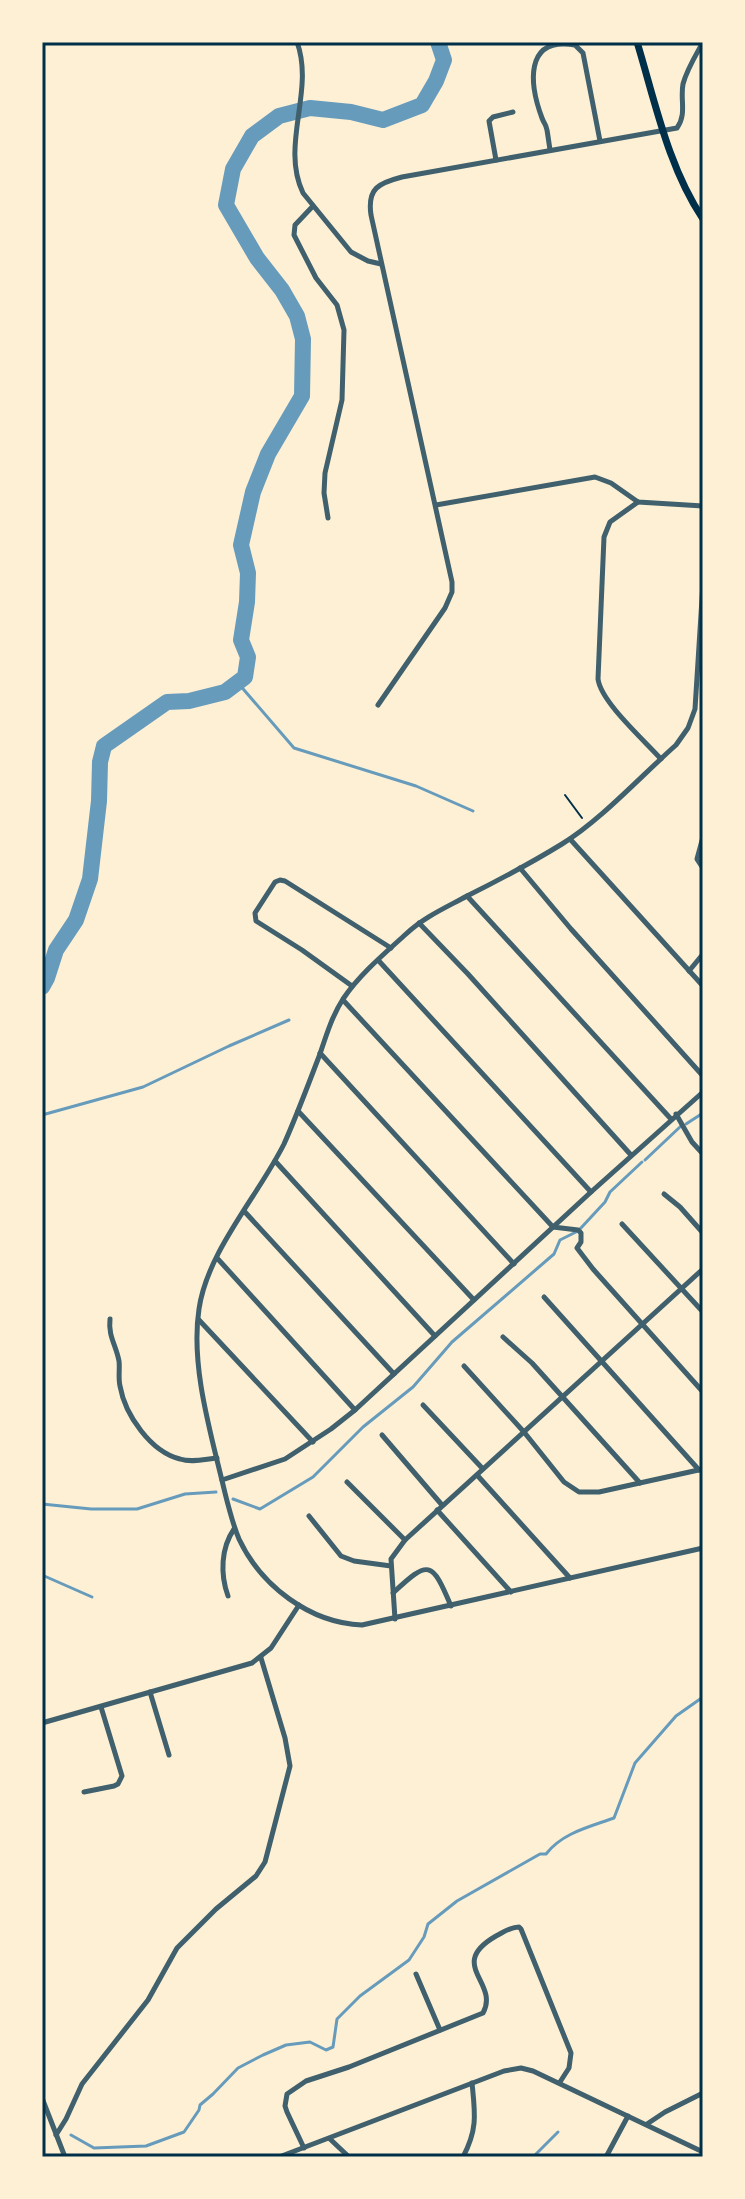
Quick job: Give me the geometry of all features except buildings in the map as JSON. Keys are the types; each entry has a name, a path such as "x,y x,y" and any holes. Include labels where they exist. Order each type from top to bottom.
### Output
{"main road":[{"path":"637,42 664,131 685,187 703,219"}],"street":[{"path":"297,42 302,66 295,142 296,172 303,193 351,252 381,264"},
{"path":"378,705 450,600 452,582 381,264 369,203 371,195 381,184 402,177 677,128 681,121 684,79 703,42"},
{"path":"550,150 536,93 534,66 538,55 553,46 575,45 583,53 600,141"},
{"path":"496,160 489,121 513,112"},
{"path":"313,206 295,225 294,235 316,278 337,305 344,330 342,400 325,473 328,518"},
{"path":"436,505 595,477 611,483 638,502 703,506"},
{"path":"638,502 610,522 604,537 598,679 605,699 661,759"},
{"path":"703,583 700,687 688,728 676,745 570,839 435,912 391,948 353,987 330,1025 298,1111 275,1161 217,1258 201,1294 197,1318 201,1383 235,1528 247,1553 270,1583 299,1605 337,1623 362,1625 395,1619 703,1548"},
{"path":"703,837 697,859 703,868"},
{"path":"570,839 703,986"},
{"path":"520,868 703,1076"},
{"path":"353,987 256,921 255,913 275,882 285,881 391,948"},
{"path":"467,896 674,1117 703,1154"},
{"path":"419,923 631,1155"},
{"path":"689,971 703,954"},
{"path":"378,960 591,1192"},
{"path":"343,1000 553,1227 581,1233 577,1248 593,1269 703,1392"},
{"path":"320,1053 514,1264"},
{"path":"222,1480 272,1464 313,1442 355,1410 703,1092"},
{"path":"298,1111 474,1300"},
{"path":"275,1161 435,1336"},
{"path":"664,1194 703,1233"},
{"path":"244,1211 394,1374"},
{"path":"622,1224 703,1312"},
{"path":"217,1258 355,1410"},
{"path":"395,1619 391,1566 393,1555 405,1540 703,1269"},
{"path":"464,1366 564,1482 579,1492 599,1492 701,1469 544,1297"},
{"path":"197,1318 313,1442"},
{"path":"110,1319 109,1330 119,1360 120,1390 138,1428 161,1451 181,1460 217,1458"},
{"path":"503,1337 521,1352 640,1483"},
{"path":"423,1405 483,1469"},
{"path":"382,1435 511,1592"},
{"path":"477,1475 570,1578"},
{"path":"347,1482 405,1540"},
{"path":"309,1516 341,1556 391,1566"},
{"path":"228,1596 224,1579 225,1547 235,1528"},
{"path":"393,1593 417,1571 427,1569 435,1573 451,1606"},
{"path":"42,1723 244,1666 261,1658 271,1648 299,1605"},
{"path":"56,2135 82,2084 148,2000 177,1948 216,1909 256,1876 265,1862 290,1766 285,1738 261,1658"},
{"path":"150,1692 169,1755"},
{"path":"84,1792 114,1786 122,1776 101,1707"},
{"path":"304,2148 285,2106 287,2094 306,2081 483,2013 487,2003 474,1964 476,1952 486,1942 512,1927 519,1927 531,1952 571,2053 571,2064 560,2082"},
{"path":"416,1974 440,2030"},
{"path":"279,2157 504,2071 521,2068 560,2082 703,2152"},
{"path":"463,2157 476,2124 472,2083"},
{"path":"647,2124 703,2093"},
{"path":"42,2098 65,2157"},
{"path":"606,2157 628,2116"},
{"path":"329,2138 349,2157"}],"path":[{"path":"565,795 588,825"}],"waterway":[{"path":"42,987 56,950 76,920 90,879 104,746 167,702 189,701 225,692 245,677 248,657 241,640 248,573 241,545 253,492 268,454 302,396 303,339 297,316 282,290 257,258 226,205 233,169 252,136 279,116 310,108 351,112 383,120 422,105 444,60 438,42"},
{"path":"238,683 294,748 416,786 473,811"},
{"path":"42,1115 143,1087 289,1020"},
{"path":"686,1124 703,1113"},
{"path":"645,1160 681,1126"},
{"path":"580,1229 605,1202 610,1192 642,1162"},
{"path":"233,1499 260,1509 313,1477 363,1427 413,1387 452,1342 554,1254 560,1240 576,1232"},
{"path":"42,1504 91,1509 137,1509 185,1494 216,1492"},
{"path":"42,1575 92,1597"},
{"path":"71,2135 94,2148 146,2146 184,2132 200,2105 238,2068 286,2045 310,2042 326,2050 333,2047 337,2019 360,1996 409,1960 424,1937 428,1924 457,1901 540,1854 546,1854 568,1836 614,1818 635,1763 676,1716 703,1697"},
{"path":"533,2157 558,2132"}]}
